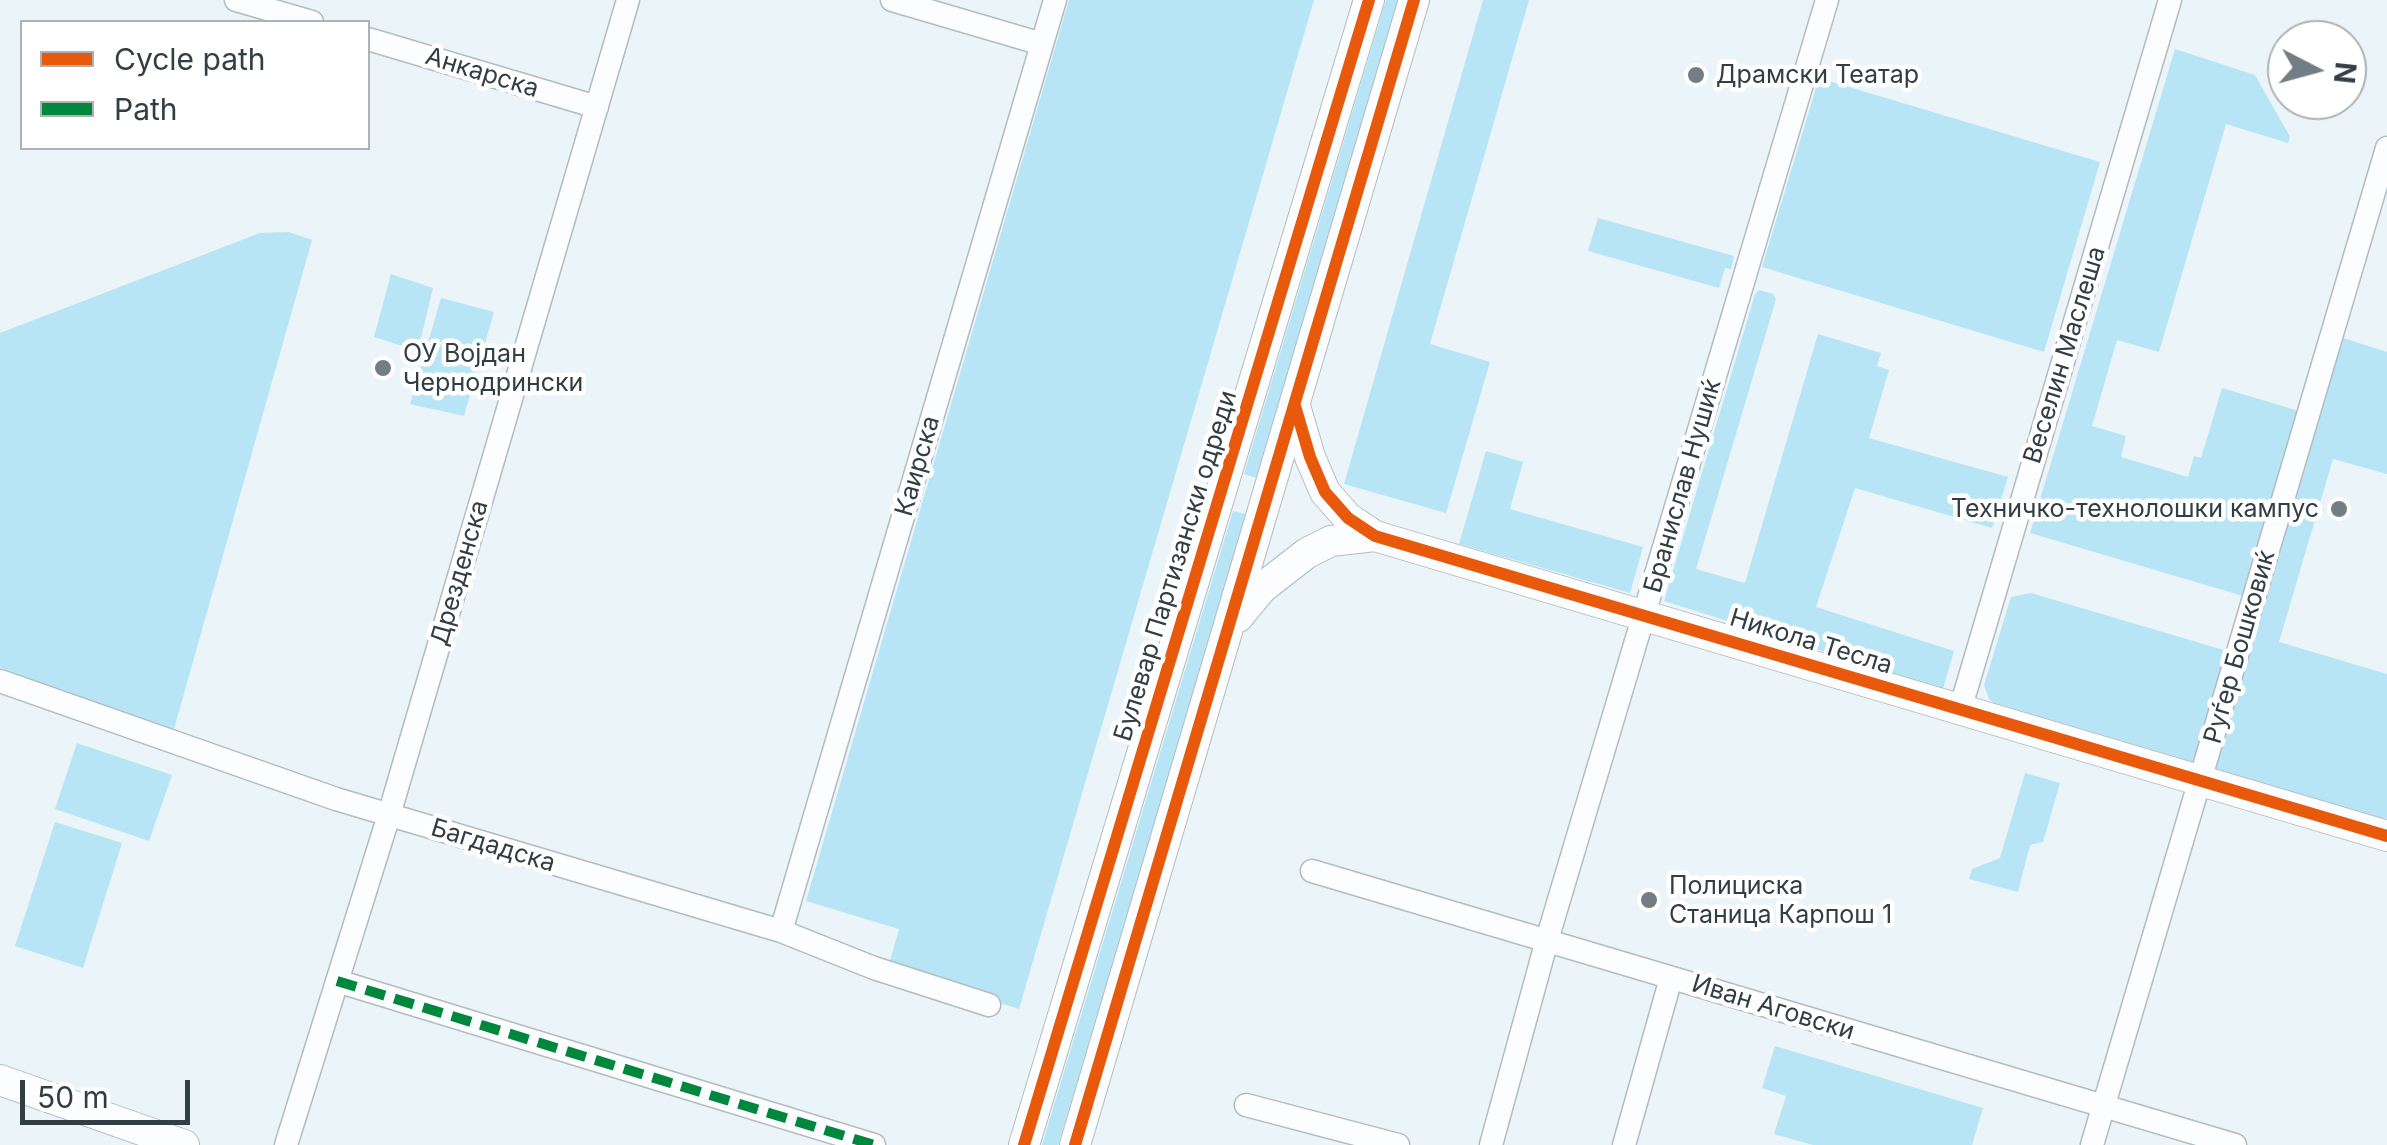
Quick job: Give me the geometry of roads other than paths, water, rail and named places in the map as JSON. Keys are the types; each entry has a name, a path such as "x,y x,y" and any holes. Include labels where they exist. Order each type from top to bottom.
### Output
{"street":[{"path":"236,0 305,20"},
{"name":"Дрезденска","path":"286,1145 389,815 628,0"},
{"path":"892,0 1042,44"},
{"name":"Каирска","path":"780,931 1055,0"},
{"name":"Булевар Партизански одреди","path":"1024,1145 1369,0"},
{"path":"1075,1145 1414,0"},
{"name":"Бранислав Нушиќ","path":"1491,1145 1547,940 1826,0"},
{"name":"Веселин Маслеша","path":"1960,710 2170,0"},
{"name":"Анкарска","path":"370,40 596,107"},
{"name":"Руѓер Бошковиќ","path":"2092,1145 2387,148"},
{"name":"Никола Тесла","path":"1294,406 1325,492 1348,518 1375,536 2387,836"},
{"name":"Никола Тесла","path":"1230,626 1262,588 1307,553 1331,541 1375,536"},
{"name":"Багдадска","path":"0,681 336,799 780,931 874,968 988,1005"},
{"name":"Иван Аговски","path":"1312,871 2235,1145"},
{"path":"1624,1145 1671,978"},
{"path":"338,981 874,1145"},
{"path":"0,1080 184,1145"},
{"path":"1246,1104 1398,1145"}],"place":[{"name":"Драмски Театар","path":"1696,75"},
{"name":"ОУ Војдан Чернодрински","path":"383,368"},
{"name":"Техничко-технолошки кампус","path":"2339,509"},
{"name":"Полициска Станица Карпош 1","path":"1649,900"}]}
